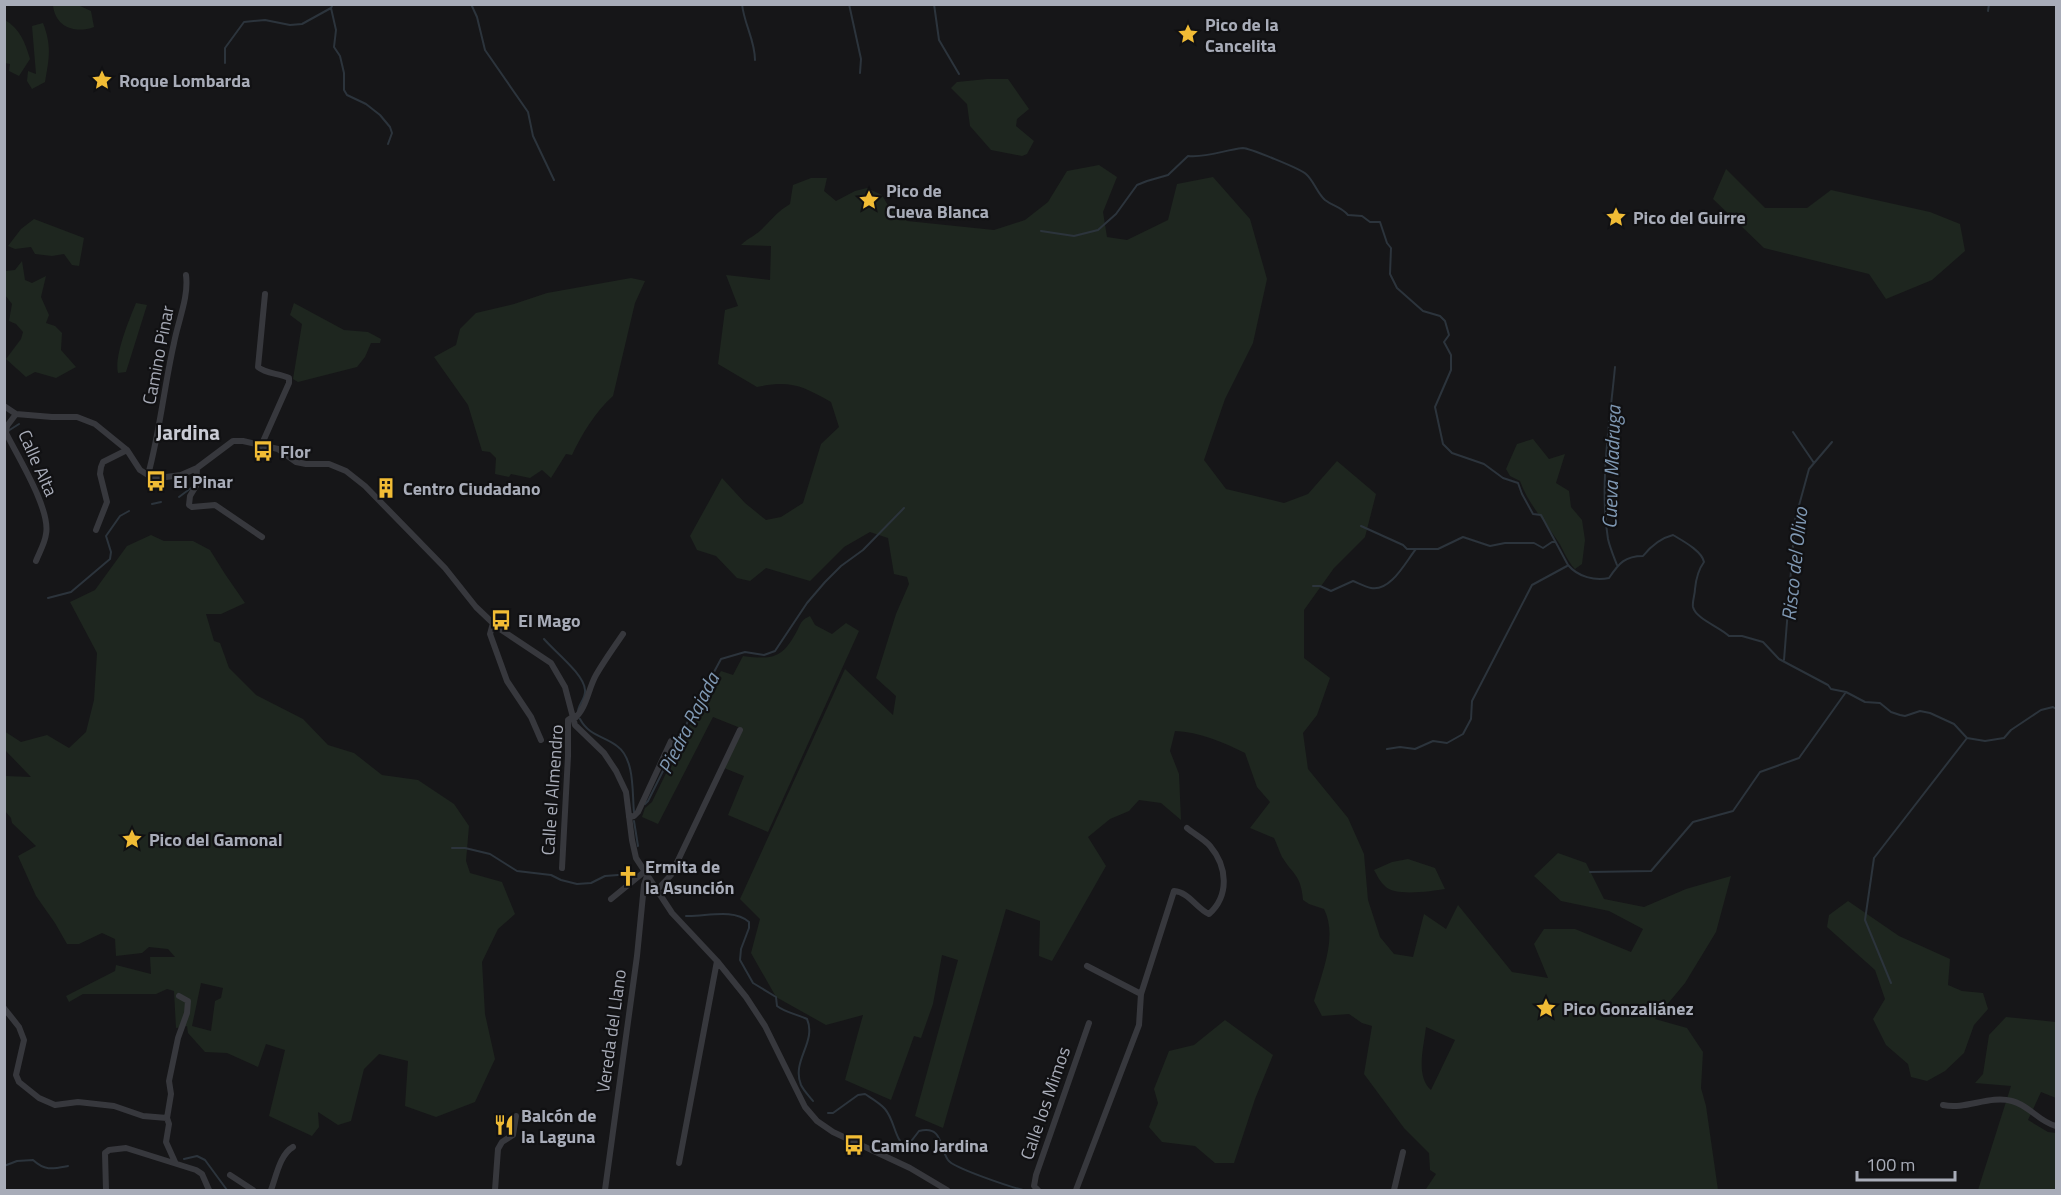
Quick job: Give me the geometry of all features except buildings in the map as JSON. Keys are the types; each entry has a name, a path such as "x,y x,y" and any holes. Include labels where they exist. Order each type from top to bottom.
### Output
{"street":[{"name":"Camino Pinar","path":"148,475 157,442 173,345 188,287 186,275"},
{"path":"261,446 289,382 289,378 283,375 261,370 258,367 266,294"},
{"path":"4,406 16,414 77,417 95,424 127,450 140,470 159,478 181,475 197,468 233,441 243,441 278,449 297,462 329,464 346,471 365,486 445,568 476,607 493,623 551,663 565,687 576,725 603,753 616,771 626,792 635,853 646,874 672,912 746,997 765,1026 805,1107 816,1121 833,1132 910,1168 947,1191"},
{"name":"Calle Alta","path":"16,414 6,426 6,434 39,498 47,524 46,535 36,561"},
{"path":"96,530 107,502 100,474 101,467 103,462 127,450"},
{"path":"197,468 196,486 190,496 189,505 192,507 215,506 262,537"},
{"path":"493,623 490,634 507,681 531,717 541,740"},
{"path":"574,717 579,715 595,677 623,634"},
{"name":"Calle el Almendro","path":"562,868 568,720 574,717"},
{"path":"657,890 671,874 740,730"},
{"path":"629,817 638,812 671,741"},
{"path":"1076,1191 1139,1025 1141,994 1174,891 1182,891 1201,910 1209,914 1215,909 1225,885 1225,877 1210,846 1187,828"},
{"path":"611,899 646,874"},
{"name":"Vereda del Llano","path":"605,1191 646,874"},
{"path":"679,1163 717,961"},
{"path":"1087,966 1141,994"},
{"path":"175,1162 166,1142 171,1094 169,1080 178,1038 188,1008 188,1001 179,996"},
{"path":"4,1008 19,1026 24,1040 16,1075 19,1083 39,1098 55,1105 78,1102 102,1104 143,1116 167,1118"},
{"name":"Calle los Mimos","path":"1038,1191 1034,1186 1036,1175 1089,1023"},
{"path":"1943,1105 1951,1107 1998,1099 2012,1100 2040,1119 2056,1126"},
{"path":"495,1191 498,1149 502,1142 513,1135 516,1116"},
{"path":"271,1191 284,1156 293,1147"},
{"path":"106,1191 105,1154 109,1150 126,1148 159,1160 175,1162 202,1174 209,1191"},
{"path":"1394,1191 1403,1152"},
{"path":"230,1175 253,1191"}],"shaded area":[{"path":"53,5 78,5 91,11 94,27 80,30 67,27 58,19"},
{"path":"5,20 21,36 30,59 19,76 9,71 10,64 5,63"},
{"path":"43,23 49,46 45,82 32,89 27,81 28,71 36,74 32,26"},
{"path":"1008,79 1029,109 1017,119 1016,126 1034,141 1027,154 1022,156 991,150 970,126 967,104 951,88 957,82"},
{"path":"1099,165 1117,177 1103,212 1107,237 1127,240 1168,220 1177,184 1213,177 1250,219 1267,279 1253,343 1225,399 1204,460 1226,489 1284,503 1308,494 1337,461 1376,494 1365,537 1334,568 1304,610 1304,658 1330,678 1317,715 1303,733 1308,769 1348,818 1364,854 1368,900 1380,937 1394,954 1413,957 1424,914 1446,929 1458,905 1512,972 1548,978 1534,944 1544,929 1575,929 1631,952 1643,929 1609,911 1561,901 1534,876 1558,853 1586,863 1604,899 1644,907 1686,889 1731,876 1716,932 1685,983 1655,1019 1687,1028 1703,1052 1701,1088 1706,1106 1718,1190 1426,1189 1436,1174 1430,1170 1429,1153 1404,1128 1364,1074 1372,1026 1362,1023 1349,1014 1322,1016 1314,1001 1327,955 1328,920 1324,909 1303,900 1299,880 1282,857 1274,838 1250,828 1270,802 1257,787 1245,753 1220,741 1193,733 1175,731 1170,751 1179,774 1181,820 1161,803 1139,800 1129,811 1110,819 1088,837 1106,866 1052,961 1039,956 1040,921 1006,909 943,1128 915,1116 958,960 942,955 933,1004 921,1038 914,1036 891,1100 845,1080 863,1015 826,1025 776,997 751,953 760,919 740,899 845,669 893,715 896,696 876,678 896,614 909,584 907,577 894,574 888,538 870,532 844,547 810,581 766,568 750,581 737,578 716,556 697,550 690,536 722,478 745,503 766,520 781,517 803,503 821,444 839,427 831,402 821,396 788,384 757,387 718,364 725,310 738,306 726,275 770,280 771,246 741,245 790,204 793,185 811,178 827,178 824,191 836,201 855,191 867,188 882,195 890,209 907,221 994,230 1025,220 1048,202 1067,171","holes":["1426,1027 1455,1040 1431,1090 1426,1084 1422,1069"]},
{"path":"1726,169 1765,208 1807,208 1831,190 1930,212 1960,224 1965,251 1932,280 1886,299 1869,274 1764,248 1713,199"},
{"path":"34,219 84,238 79,266 72,265 64,254 52,256 35,254 31,247 15,249 8,246 21,229"},
{"path":"22,261 25,280 32,283 46,276 41,297 49,315 46,323 55,326 62,333 61,350 76,367 56,378 35,372 26,377 6,359 21,339 23,332 16,324 9,321 12,304 5,295 5,271 15,270"},
{"path":"631,278 645,281 635,303 613,396 600,409 572,455 566,454 551,478 542,470 530,478 511,474 509,477 495,474 496,458 490,452 482,451 468,405 434,357 456,345 460,329 476,313 547,293"},
{"path":"136,303 147,305 126,372 118,373 120,348"},
{"path":"294,303 344,330 368,332 381,339 380,343 371,343 365,357 357,367 298,382 293,379 302,324 290,315"},
{"path":"1533,439 1549,459 1565,454 1556,483 1569,491 1571,507 1582,520 1585,540 1582,564 1575,569 1531,503 1520,481 1510,476 1506,469 1517,444"},
{"path":"151,535 164,541 193,541 210,550 245,603 221,614 206,614 214,641 220,643 229,668 256,695 303,719 328,745 354,753 382,775 418,780 454,804 469,826 466,861 470,873 502,882 515,914 498,929 482,962 485,1014 495,1059 475,1102 436,1117 405,1106 408,1061 379,1054 364,1069 351,1121 338,1125 318,1112 319,1127 312,1136 269,1116 285,1050 266,1044 258,1067 227,1053 205,1052 188,1033 187,1026 176,1028 174,991 167,989 156,994 83,994 69,1002 66,996 115,971 116,965 151,974 150,957 175,957 168,949 149,947 142,953 116,956 115,939 102,933 79,944 67,944 36,896 18,856 36,846 12,823 5,811 5,776 31,777 5,750 4,731 21,742 47,735 69,748 86,732 94,700 97,653 70,602 95,590 127,546","holes":["201,983 223,988 221,998 215,1001 211,1031 192,1026"]},
{"path":"810,616 815,625 832,634 846,623 859,631 768,832 728,815 744,776 724,768 743,729 713,717 658,824 642,817 645,808 652,802 689,726 721,671 733,675 743,656 763,658 776,655 787,646 801,623"},
{"path":"1408,859 1435,868 1445,889 1396,891 1383,884 1374,870 1392,862"},
{"path":"1848,901 1899,936 1950,959 1948,985 1962,991 1983,993 1988,1009 1974,1025 1964,1053 1945,1071 1927,1081 1911,1077 1908,1064 1886,1045 1873,1019 1885,999 1875,970 1827,927 1829,915"},
{"path":"2006,1017 2056,1022 2056,1098 2041,1092 2028,1120 2048,1132 2056,1133 2056,1190 1978,1190 2011,1086 1975,1083 1983,1074 1989,1035"},
{"path":"1225,1020 1273,1055 1255,1099 1234,1163 1215,1163 1195,1146 1162,1142 1149,1127 1158,1103 1154,1089 1169,1051 1194,1045"}],"waterway":[{"path":"225,63 225,48 244,22 265,20 290,25 302,24 331,8 333,4"},
{"path":"471,4 477,17 485,50 528,112 533,136 554,180"},
{"path":"742,4 755,60"},
{"path":"849,4 861,59 860,73"},
{"path":"934,4 939,40 959,74"},
{"path":"1988,11 1989,4"},
{"path":"331,8 336,30 334,47 340,56 344,73 344,90 347,95 366,104 380,115 390,127 392,133 388,144"},
{"path":"1041,231 1074,236 1098,230 1116,214 1137,185 1168,175 1188,156 1202,156 1243,148 1302,171 1325,200 1348,215 1362,216 1370,222 1380,222 1391,248 1390,274 1397,288 1423,311 1440,316 1445,321 1449,335 1444,342 1451,355 1451,370 1435,407 1443,444 1452,453 1484,464 1503,478 1518,483 1533,514 1541,515 1568,565 1577,573 1598,579 1609,578 1623,561 1631,557 1643,556 1656,543 1673,535 1687,543 1703,558 1704,562 1696,582 1693,602 1695,611 1703,619 1729,636 1742,636 1763,642 1779,659 1828,685 1831,689 1846,692 1865,702 1880,703 1891,712 1900,715 1905,716 1920,711 1930,713 1954,724 1967,738 1985,741 2004,738 2011,730 2041,710 2053,707 2056,709"},
{"name":"Cueva Madruga","path":"1615,367 1606,453 1605,497 1608,539 1617,565"},
{"path":"8,431 19,424"},
{"path":"1793,432 1814,463"},
{"name":"Risco del Olivo","path":"1784,660 1795,520 1809,469 1832,442"},
{"path":"179,497 191,488"},
{"path":"152,504 161,502"},
{"name":"Piedra Rajada","path":"645,804 721,659 745,652 764,655 775,651 807,603 825,582 841,566 863,550 904,508"},
{"path":"48,598 71,592 110,559 111,552 106,536 120,516 129,511"},
{"path":"1361,526 1407,549 1438,549 1463,537 1490,546 1505,543 1534,543 1543,548 1555,542"},
{"path":"1313,586 1320,586 1331,591 1353,581 1378,588 1391,581 1416,549"},
{"path":"1387,749 1400,747 1415,749 1433,741 1447,743 1463,734 1471,719 1472,701 1532,585 1567,566"},
{"path":"544,639 580,677 585,693 578,712"},
{"path":"1590,872 1651,871 1693,822 1733,811 1760,772 1799,758 1846,692"},
{"path":"580,719 588,729 623,752 630,767 634,812"},
{"path":"1891,983 1865,920 1874,858 1967,738"},
{"path":"634,821 638,846"},
{"path":"452,848 465,848 490,854 517,871 551,875 577,884 591,883 605,876 618,875"},
{"path":"686,916 727,914 749,922 740,960 753,983 776,997 777,1006 807,1019 809,1036 801,1060 799,1076 802,1087 813,1101"},
{"path":"828,1113 833,1113 858,1095 865,1094 885,1109 899,1139 906,1148 919,1131 932,1131 939,1138 945,1155 952,1163 983,1177 1023,1190"},
{"path":"184,1159 197,1156 205,1160 227,1190"},
{"path":"4,1166 17,1161 33,1160 49,1168 68,1166"}],"place":[{"name":"Pico de la Cancelita","path":"1188,34"},
{"name":"Roque Lombarda","path":"102,80"},
{"name":"Pico de Cueva Blanca","path":"869,200"},
{"name":"Pico del Guirre","path":"1616,217"},
{"name":"Flor","path":"263,451"},
{"name":"El Pinar","path":"156,481"},
{"name":"Centro Ciudadano","path":"386,488"},
{"name":"El Mago","path":"501,620"},
{"name":"Pico del Gamonal","path":"132,839"},
{"name":"Ermita de la Asunción","path":"628,876"},
{"name":"Pico Gonzaliánez","path":"1546,1008"},
{"name":"Balcón de la Laguna","path":"504,1125"},
{"name":"Camino Jardina","path":"854,1145"}],"district":[{"name":"Jardina","path":"188,432"}]}
